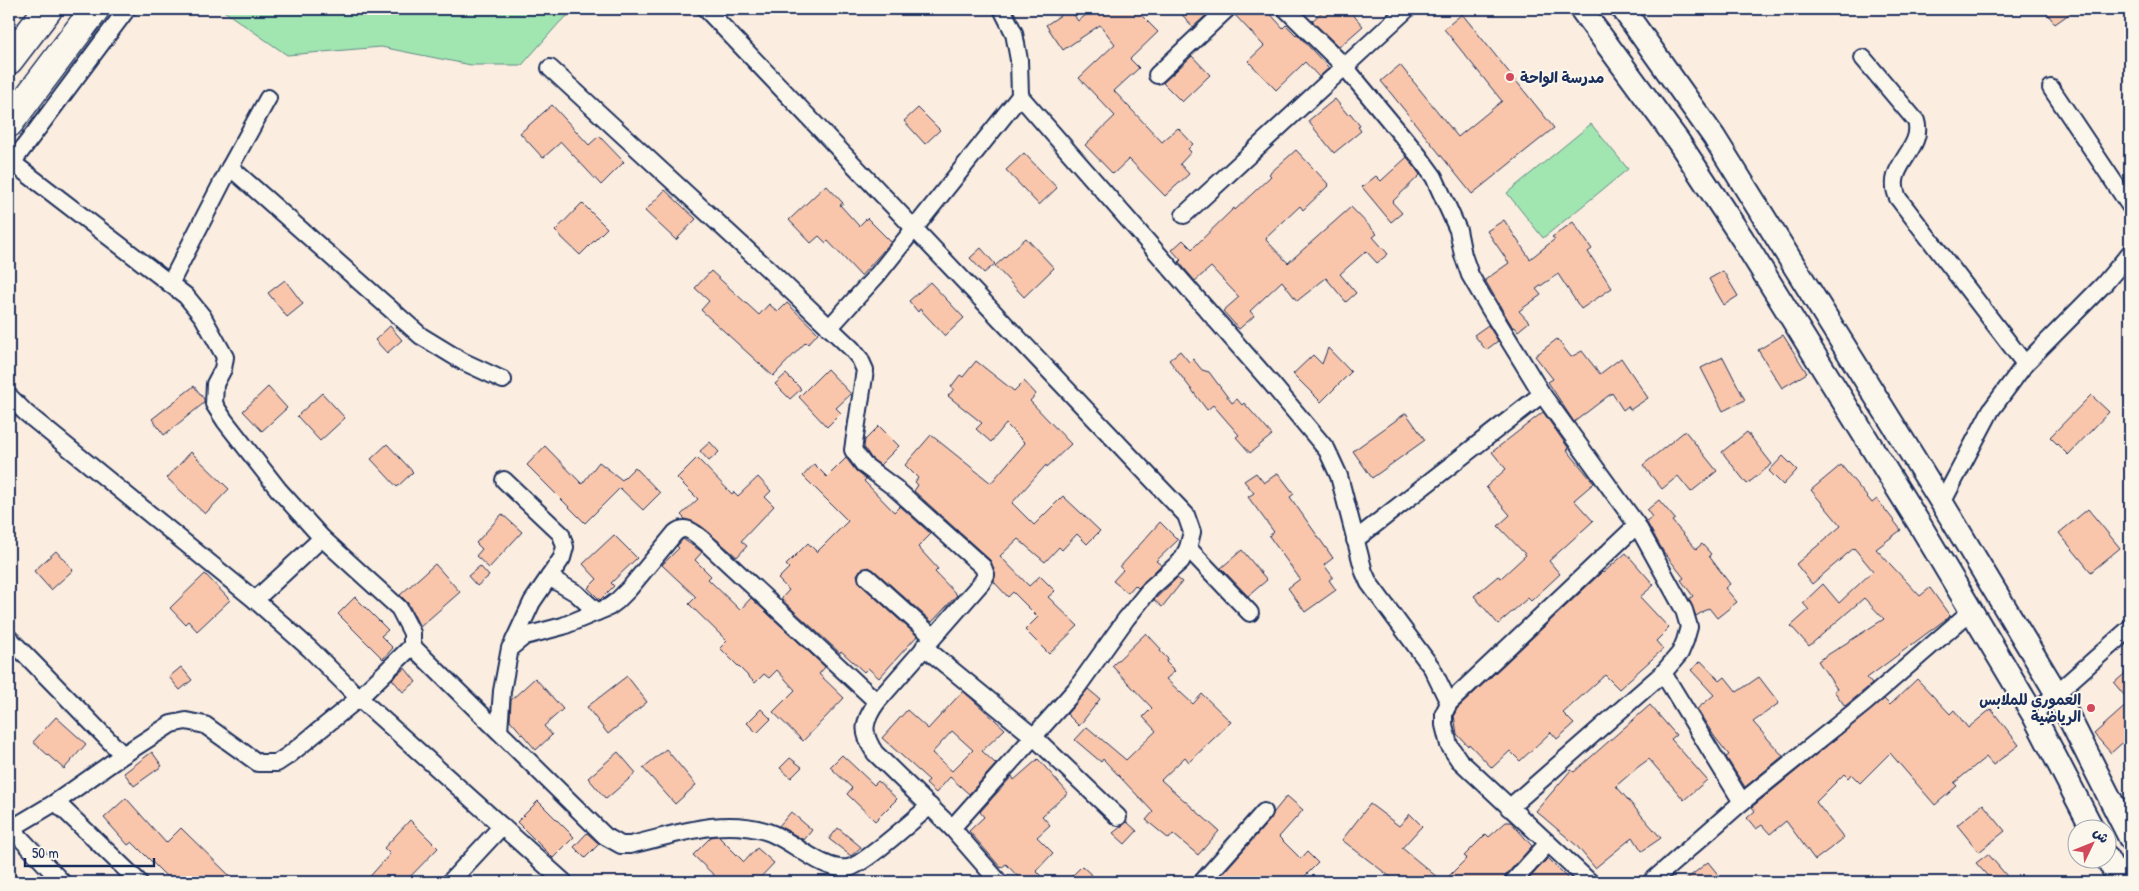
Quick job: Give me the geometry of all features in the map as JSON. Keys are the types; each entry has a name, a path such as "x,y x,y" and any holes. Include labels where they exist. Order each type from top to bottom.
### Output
{"highway":[{"path":"9,60 48,9"},
{"path":"9,123 95,9"}],"main road":[{"path":"1581,9 1678,142 1742,238 2033,714 2087,818"},
{"path":"1623,9 1714,137 1942,503 2057,694 2130,838"},
{"path":"2112,868 2120,882"}],"street":[{"path":"127,9 10,163 186,296 202,317 225,357 215,384 214,404 278,489 322,538 399,608 412,633 412,646 605,836 620,845 630,845 701,827 743,826 767,831 806,854 837,868 849,868 886,842 930,806"},
{"path":"706,9 915,227 1186,515 1192,532 1188,548 1181,561 1151,588 1126,619 1076,689 952,828"},
{"path":"1002,9 1014,33 1020,96 1271,383 1326,450 1339,476 1355,540 1369,582 1432,668 1449,703"},
{"path":"1157,75 1227,9"},
{"path":"1286,9 1345,67 1434,177 1458,230 1463,256 1470,275 1542,394 1636,525 1684,610 1689,627 1680,653 1663,672 1509,808"},
{"path":"1184,215 1407,9"},
{"path":"1863,58 1916,121 1918,128 1917,136 1898,169 1894,182 1894,189 1898,198 2025,364"},
{"path":"550,68 767,268 860,360 865,370 853,450 864,465 895,488 983,567 986,575 877,702 865,724 866,740 875,753 952,828 999,882"},
{"path":"2051,88 2130,206"},
{"path":"829,328 878,274 1020,96"},
{"path":"170,284 268,98"},
{"path":"230,167 421,336 462,361 503,380"},
{"path":"1942,503 1991,410 2025,364 2104,284 2130,253"},
{"path":"1355,540 1542,394"},
{"path":"9,396 26,413 255,600 359,698 564,882"},
{"path":"498,731 502,691 510,648 532,602 562,558 565,548 561,534 504,480"},
{"path":"1590,882 1460,760 1449,745 1444,725 1444,713 1449,703 1636,525"},
{"path":"510,648 525,636 563,626 609,606 629,589 679,529 690,529 877,702"},
{"path":"255,600 322,538"},
{"path":"1188,548 1250,612"},
{"path":"549,577 576,593 597,612"},
{"path":"867,577 929,642 1034,737 1118,817"},
{"path":"1651,882 1742,802 1865,703 1971,611"},
{"path":"2033,714 2130,628"},
{"path":"9,638 123,755"},
{"path":"62,882 10,829 56,802 171,724 186,721 205,725 258,763 277,763 359,698 412,646"},
{"path":"1663,672 1742,802"},
{"path":"56,802 140,882"},
{"path":"1202,882 1264,812"},
{"path":"450,882 502,826"},
{"path":"1513,882 1548,843"}],"green space":[{"path":"221,9 576,9 560,22 522,65 471,65 381,47 287,55"},
{"path":"1591,124 1628,169 1543,238 1507,193"}],"building":[{"path":"1070,9 1078,21 1094,9 1135,9 1158,32 1130,59 1139,68 1114,91 1162,142 1178,128 1193,144 1188,149 1191,152 1180,164 1189,174 1165,196 1129,159 1113,174 1085,145 1115,116 1079,78 1115,44 1100,25 1063,50 1046,25"},
{"path":"1177,9 1213,9 1193,27"},
{"path":"1237,9 1266,9 1283,28 1286,25 1297,34 1329,68 1319,77 1305,62 1276,90 1248,61 1264,46 1235,15"},
{"path":"1325,9 1348,9 1363,26 1339,47 1312,21"},
{"path":"2044,9 2076,9 2055,24"},
{"name":"مدرسة الواحة","path":"1462,14 1554,128 1472,194 1381,81 1400,65 1458,137 1502,101 1444,29"},
{"path":"1192,56 1210,75 1182,102 1163,83"},
{"path":"1335,99 1348,115 1350,113 1360,126 1358,127 1361,131 1334,153 1308,121"},
{"path":"552,105 589,145 599,136 624,162 601,185 561,142 543,158 520,133"},
{"path":"918,108 940,130 925,144 904,121"},
{"path":"1296,150 1329,185 1303,210 1300,206 1266,240 1288,263 1351,207 1377,234 1373,237 1388,254 1377,263 1366,251 1340,274 1356,293 1346,302 1326,278 1297,301 1282,281 1250,311 1254,316 1239,329 1223,311 1239,297 1211,267 1195,281 1179,262 1181,260 1172,250 1183,240 1192,249 1234,208 1235,210 1271,176 1269,174"},
{"path":"1024,153 1057,188 1039,205 1006,170"},
{"path":"1407,157 1420,175 1392,202 1402,213 1391,222 1362,187 1376,176 1381,181"},
{"path":"826,185 843,203 840,205 859,226 867,218 891,242 861,276 828,241 826,243 819,236 811,243 789,220"},
{"path":"665,190 696,219 676,240 645,211"},
{"path":"582,203 607,228 580,255 555,231"},
{"path":"1504,220 1530,259 1555,239 1552,237 1573,222 1592,249 1588,252 1612,288 1581,309 1558,274 1536,289 1541,295 1519,311 1529,322 1518,331 1515,327 1513,328 1485,280 1509,263 1487,231"},
{"path":"1026,238 1054,268 1024,297 995,266"},
{"path":"981,248 995,264 984,273 970,258"},
{"path":"711,271 759,315 769,304 778,312 787,303 818,333 808,344 806,342 773,376 701,310 709,301 695,288"},
{"path":"1723,271 1738,296 1724,305 1709,279"},
{"path":"285,280 303,304 287,317 268,293"},
{"path":"930,282 964,318 945,336 920,309 918,312 909,301"},
{"path":"1488,325 1498,341 1486,350 1474,335"},
{"path":"390,326 402,340 387,353 375,340"},
{"path":"1783,335 1807,373 1782,388 1758,350"},
{"path":"1557,339 1571,357 1582,351 1600,374 1621,358 1648,398 1630,410 1628,406 1623,410 1612,393 1574,422 1548,382 1553,379 1535,356"},
{"path":"1328,348 1351,372 1321,402 1293,374 1313,355 1322,364"},
{"path":"1180,351 1189,362 1193,359 1202,370 1209,372 1232,403 1237,399 1242,405 1244,403 1272,435 1250,453 1236,437 1239,435 1213,405 1207,410 1169,360"},
{"path":"1723,357 1745,400 1723,411 1701,368"},
{"path":"976,361 1014,391 1024,381 1036,394 1030,401 1071,444 1047,467 1046,465 1012,503 1034,525 1063,496 1100,531 1087,544 1077,534 1062,550 1059,547 1045,562 1018,539 1000,556 1029,586 1040,576 1055,591 1048,597 1078,626 1049,654 1025,630 1038,617 1013,592 1008,597 994,582 995,572 990,560 914,491 918,485 915,482 918,478 905,465 931,435 991,483 1025,443 1006,424 991,442 976,429 982,423 948,396 954,389 951,387 960,375 963,377"},
{"path":"827,369 851,394 836,408 841,413 827,427 799,397"},
{"path":"786,374 801,389 790,399 775,384"},
{"path":"194,386 204,399 204,403 164,435 152,419"},
{"path":"268,387 287,408 262,431 243,411"},
{"path":"322,393 345,418 320,441 297,416"},
{"path":"2091,395 2109,412 2068,455 2050,437"},
{"path":"1543,412 1569,449 1567,450 1594,483 1574,500 1593,521 1549,561 1560,574 1531,601 1528,598 1498,624 1474,596 1498,576 1501,578 1526,555 1498,526 1510,515 1486,487 1506,469 1492,452"},
{"path":"1406,413 1425,440 1372,478 1353,451"},
{"path":"879,426 899,446 880,465 871,458 864,447 865,440"},
{"path":"1685,431 1717,471 1691,492 1678,476 1662,489 1643,465"},
{"path":"1747,432 1772,464 1747,484 1722,452"},
{"path":"710,442 719,452 709,461 700,451"},
{"path":"387,444 413,472 397,487 371,459"},
{"path":"545,446 582,484 599,462 622,480 635,467 660,493 643,510 620,488 585,523 527,465"},
{"path":"191,452 229,489 205,514 167,478"},
{"path":"1783,456 1797,470 1783,485 1769,471"},
{"path":"697,458 732,494 734,492 738,496 758,477 771,491 765,497 774,506 741,541 747,546 737,557 701,526 685,519 681,515 698,499 677,478"},
{"path":"846,458 856,471 866,479 864,481 894,512 900,506 931,534 918,547 938,569 935,572 957,595 932,622 874,570 869,567 860,570 857,575 860,584 917,636 879,678 868,668 864,672 841,651 840,653 781,599 789,590 778,579 789,568 786,565 808,543 817,552 848,521 803,476 814,464 827,477"},
{"path":"1841,465 1872,503 1877,499 1901,530 1876,549 1920,596 1930,588 1950,616 1867,678 1872,684 1845,706 1834,691 1837,689 1818,661 1884,619 1864,598 1809,646 1791,626 1809,610 1803,603 1823,584 1839,603 1873,571 1854,548 1812,584 1796,564 1841,526 1811,490"},
{"path":"1256,473 1264,483 1278,473 1294,494 1290,497 1333,558 1324,565 1333,577 1329,580 1336,590 1305,612 1288,588 1300,579 1269,536 1274,532 1248,497 1254,493 1244,481"},
{"path":"1659,500 1675,519 1672,521 1696,549 1702,544 1711,554 1709,556 1730,584 1725,588 1737,602 1717,618 1709,608 1696,616 1689,599 1693,596 1681,580 1684,578 1663,551 1646,521 1652,517 1647,510"},
{"path":"2088,509 2120,548 2091,572 2059,533"},
{"path":"502,514 522,532 489,568 476,556 482,549 476,543"},
{"path":"1160,522 1178,540 1156,561 1161,565 1138,588 1135,585 1128,593 1113,581 1123,570 1120,567"},
{"path":"614,535 637,558 611,583 614,586 600,600 588,588 597,579 583,564"},
{"path":"683,539 702,552 695,560 711,576 708,579 740,610 751,598 825,667 819,674 844,698 803,741 773,712 795,690 777,670 769,678 764,674 755,683 720,648 727,641 689,604 696,597 662,565 679,548 677,546"},
{"path":"1242,550 1267,580 1248,596 1221,568"},
{"path":"56,551 73,570 51,590 34,571"},
{"path":"1626,553 1654,585 1640,597 1669,628 1656,641 1663,649 1619,689 1605,675 1563,713 1574,724 1557,739 1551,732 1520,761 1510,751 1492,768 1457,734 1454,715 1457,709 1602,572"},
{"path":"435,564 460,592 420,627 408,603 400,595"},
{"path":"480,566 489,576 477,586 468,576"},
{"path":"205,574 230,600 197,631 188,621 185,624 170,608"},
{"path":"1177,578 1182,582 1162,607 1154,600"},
{"path":"355,597 388,630 381,636 393,648 383,659 338,614"},
{"path":"1146,633 1161,649 1160,651 1168,659 1166,662 1175,671 1166,679 1193,704 1202,694 1231,722 1189,762 1185,757 1161,780 1219,831 1198,855 1173,834 1169,839 1146,820 1153,812 1103,759 1101,762 1075,740 1087,727 1126,760 1156,731 1143,717 1152,708 1112,666"},
{"path":"1701,661 1720,681 1725,677 1737,692 1759,677 1779,703 1753,722 1783,756 1745,787 1726,757 1729,755 1697,709 1714,695 1691,670"},
{"path":"181,667 192,680 180,690 169,677"},
{"path":"405,668 416,682 403,692 392,679"},
{"path":"2130,669 2130,702 2114,683"},
{"path":"627,676 647,702 608,734 587,707"},
{"path":"535,678 563,709 544,726 552,735 536,750 510,720 511,700"},
{"path":"1917,679 1950,714 1954,710 1968,728 1991,709 2019,745 1993,765 1986,757 1954,783 1957,786 1935,805 1890,753 1860,783 1851,774 1848,778 1844,774 1816,802 1844,838 1815,860 1786,821 1770,834 1762,825 1756,829 1747,818 1755,811 1752,807 1884,699 1890,705"},
{"path":"1088,689 1100,699 1079,726 1067,714"},
{"path":"963,691 1005,729 982,751 996,764 969,794 950,777 936,793 926,784 929,780 882,738 907,710 928,729","holes":["952,731 973,750 952,771 932,753"]},
{"path":"2130,702 2130,736 2111,753 2094,734"},
{"path":"1650,705 1676,735 1671,739 1707,780 1684,800 1649,759 1638,767 1616,786 1661,838 1642,851 1633,837 1595,868 1576,845 1536,811 1571,770 1574,772"},
{"path":"761,709 771,719 757,733 747,723"},
{"path":"56,717 86,744 64,769 33,742"},
{"path":"666,749 696,785 675,804 643,768"},
{"path":"152,752 162,766 134,786 124,773"},
{"path":"618,752 636,773 606,799 588,778"},
{"path":"842,755 874,785 878,781 897,799 875,821 847,794 852,788 830,767"},
{"path":"790,758 802,767 791,778 780,768"},
{"path":"1038,759 1068,793 1042,816 1050,825 1037,837 1053,853 1036,871 1047,882 1023,882 1006,864 1001,868 969,831 984,817 980,812 1012,776 1014,780"},
{"path":"1287,796 1303,810 1279,837 1301,859 1307,852 1318,863 1299,882 1215,882 1271,819 1274,812"},
{"path":"126,798 166,843 181,828 236,882 172,882 132,842 128,845 104,818"},
{"path":"538,801 574,837 553,858 517,822"},
{"path":"1370,804 1399,826 1410,814 1422,826 1402,848 1443,882 1397,882 1342,840"},
{"path":"1983,804 2005,831 1979,852 1957,825"},
{"path":"791,812 812,830 804,840 779,826"},
{"path":"410,820 438,848 405,882 365,882 390,854 384,848"},
{"path":"1127,822 1137,831 1125,844 1113,833"},
{"path":"1506,822 1511,822 1532,846 1506,875 1503,882 1443,882 1467,858 1464,856 1486,834 1489,837"},
{"path":"838,828 861,847 851,856 829,839"},
{"path":"587,833 599,844 585,858 574,847"},
{"path":"718,836 744,862 757,848 774,863 756,882 721,882 693,855 711,837"},
{"path":"1988,854 2012,882 1993,882 1976,863"},
{"path":"1548,858 1572,882 1526,882"},
{"path":"1708,862 1724,882 1683,882"},
{"path":"1082,866 1099,882 1066,882"}],"place":[{"name":"مدرسة الواحة","path":"1510,77"},
{"name":"العموري للملابس الرياضية","path":"2091,708"}]}
